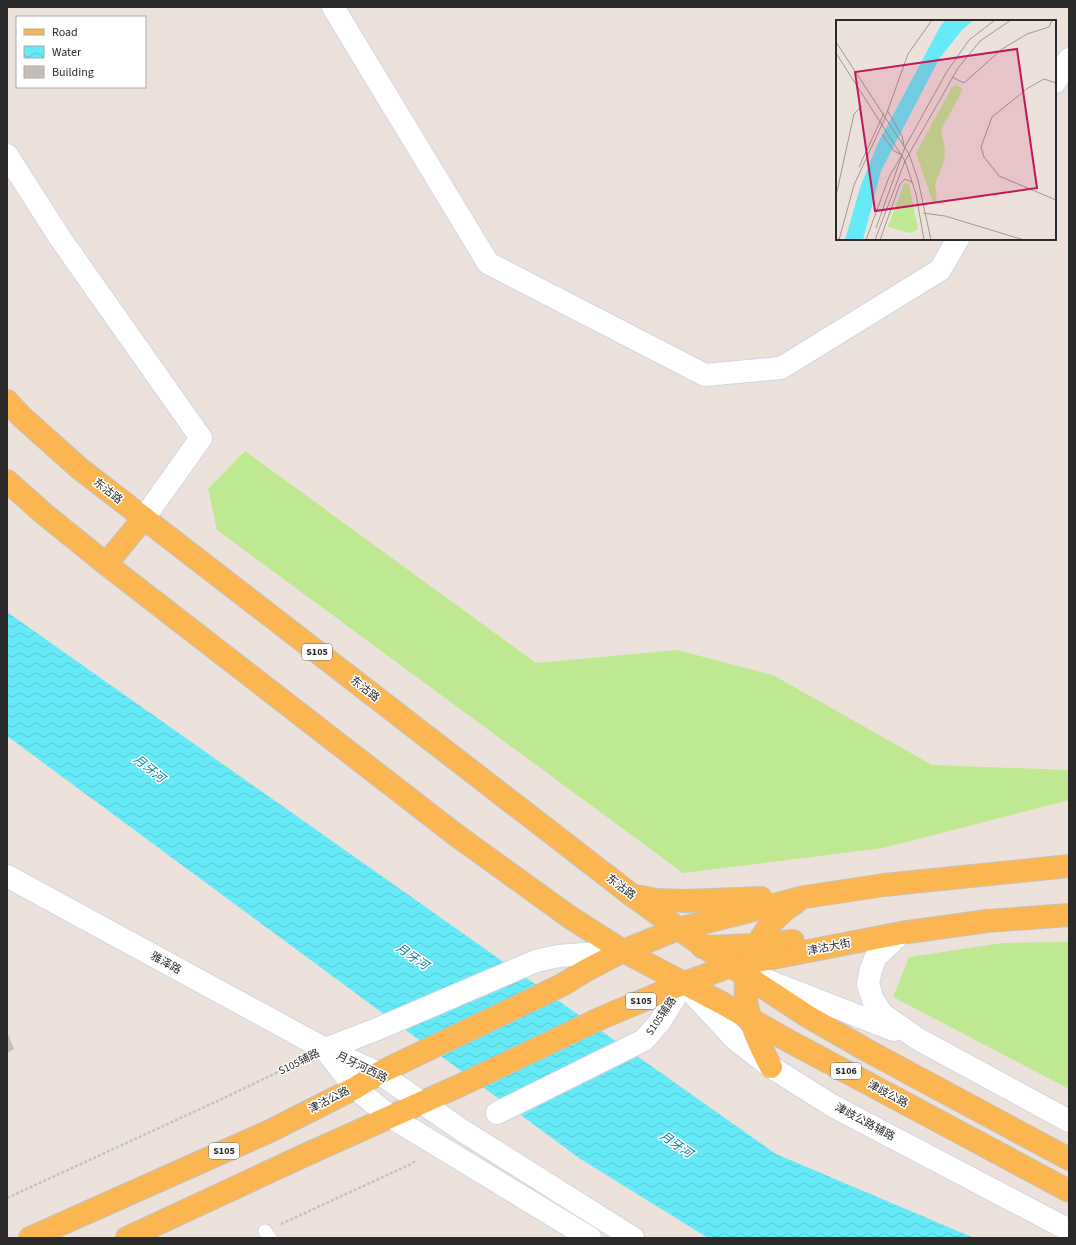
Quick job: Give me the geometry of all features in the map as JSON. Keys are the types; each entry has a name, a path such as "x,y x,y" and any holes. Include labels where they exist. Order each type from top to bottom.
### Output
{"main road":[{"name":"东沽路","path":"7,401 22,417 78,468 633,896 705,948 746,964"},
{"path":"7,481 43,513 106,564 456,835 571,918 623,951 678,929 805,897 884,885 1069,866"},
{"path":"106,564 144,518"},
{"path":"633,896 657,900 685,901 805,897"},
{"path":"772,1067 758,1040 751,1019 745,990 746,964 778,914 805,897"},
{"name":"津沽大街","path":"422,1103 599,1019 684,983 746,964 901,933 987,921 1069,915"},
{"path":"571,918 645,942 672,946 705,948 746,964"},
{"name":"津歧公路","path":"623,951 751,1019 786,1040 1069,1190"},
{"name":"津沽公路","path":"30,1238 270,1131 355,1088 379,1073 562,985 623,951"},
{"name":"S106","path":"746,964 807,1016 870,1052 1069,1159"},
{"path":"128,1238 303,1156 422,1103"}],"street":[{"path":"333,7 488,263 704,375 781,368 940,270 957,240"},
{"path":"1056,80 1069,59"},
{"path":"7,155 60,238 201,438 144,518"},
{"name":"雅泽路","path":"7,876 325,1049"},
{"path":"901,933 876,957 871,969 868,984 873,1000 882,1014 918,1039"},
{"name":"S105辅路","path":"325,1049 375,1030 536,961 558,956 623,951"},
{"path":"746,964 918,1039 1069,1121"},
{"name":"S105辅路","path":"497,1113 644,1040 659,1023 684,983"},
{"name":"津歧公路辅路","path":"684,983 735,1039 772,1067 833,1106 1069,1230"},
{"name":"月牙河西路","path":"325,1049 379,1073 463,1131 633,1238"},
{"name":"月牙河西路","path":"325,1049 355,1088 391,1117 590,1238"}],"path":[{"name":"S105辅路","path":"7,1198 224,1098 325,1049"},
{"path":"268,1234 411,1164 439,1146"}],"green space":[{"path":"245,451 536,663 677,650 773,675 932,765 1069,770 1069,800 883,848 683,873 217,530 208,489"},
{"path":"1069,942 1069,1089 893,997 909,957 1002,943"}],"water":[{"name":"月牙河","path":"7,612 776,1154 974,1238 708,1238 579,1158 7,736"}],"building":[{"path":"7,1032 14,1049 7,1053"}]}
